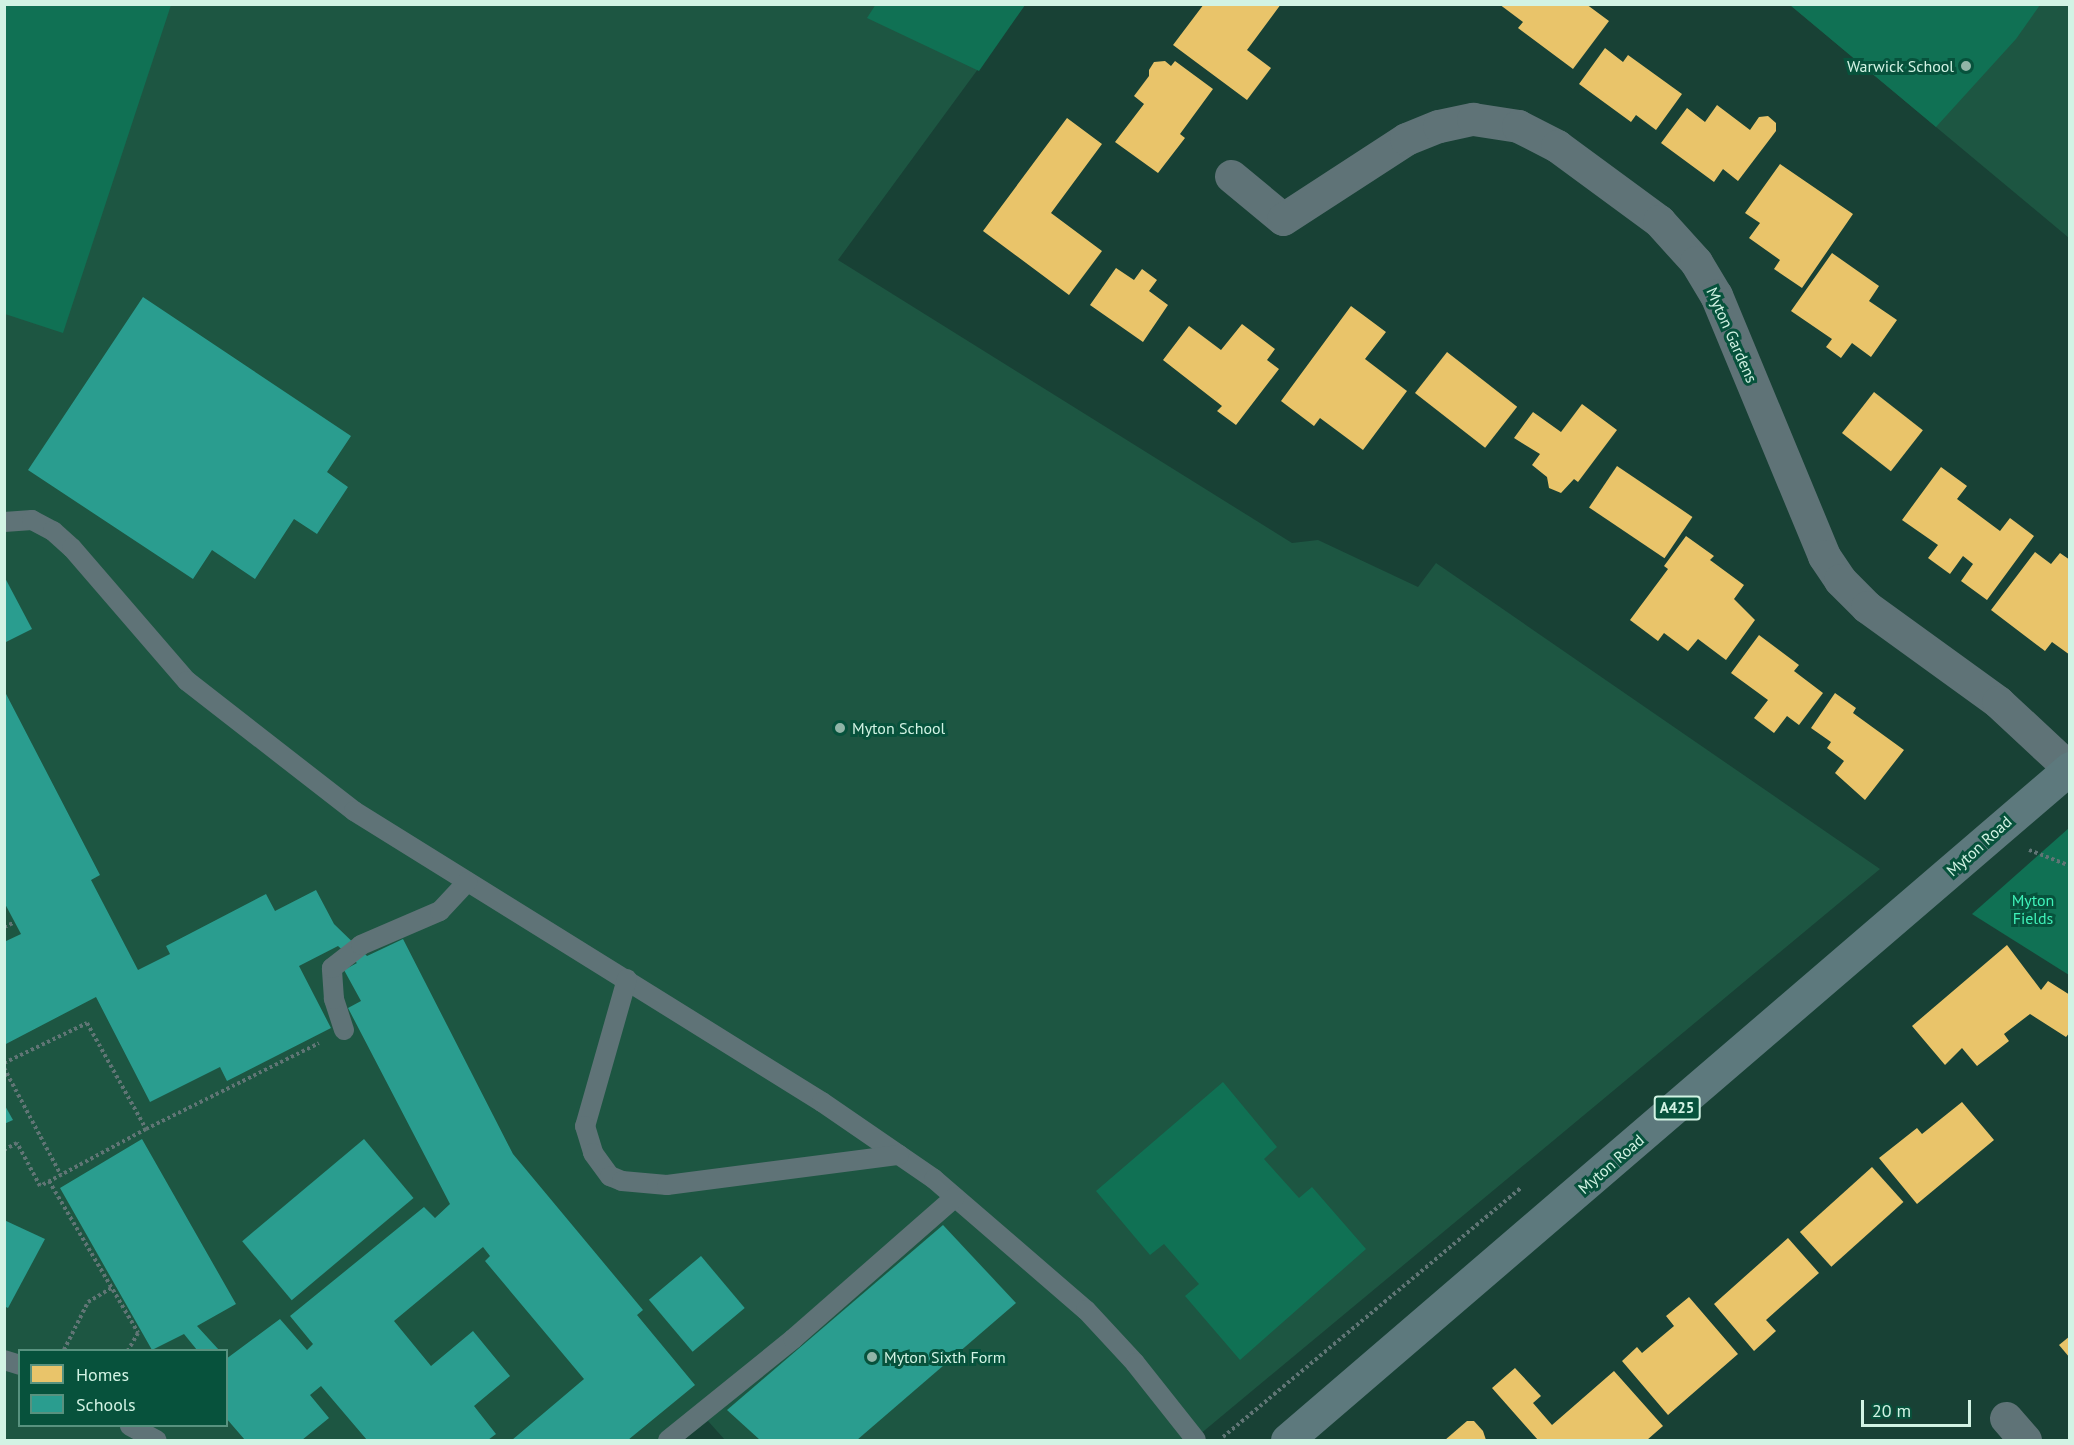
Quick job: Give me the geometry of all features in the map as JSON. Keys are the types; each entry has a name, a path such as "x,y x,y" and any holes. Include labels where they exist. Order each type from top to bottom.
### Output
{"main road":[{"name":"Myton Road","path":"1303,1436 2069,768"}],"street":[{"name":"Myton Gardens","path":"1231,176 1283,219 1406,140 1439,126 1473,119 1495,122 1518,126 1557,146 1659,221 1696,262 1716,295 1824,556 1840,580 1867,607 1998,702 2069,768"}],"lane":[{"path":"4,522 32,520 53,531 72,548 187,681 354,811 627,980 899,1155 955,1197 1086,1310 1135,1363 1196,1440"},
{"path":"344,1030 334,999 332,968 361,945 440,911 467,882"},
{"path":"627,980 585,1126 592,1153 610,1176 622,1181 667,1185 899,1155"},
{"path":"668,1440 793,1339 955,1197"},
{"path":"133,1427 156,1440"}],"path":[{"path":"2021,850 2036,850 2070,866"},
{"path":"4,927 15,922"},
{"path":"61,1175 4,1066 87,1023 146,1130"},
{"path":"4,1149 17,1143 40,1186 344,1030"},
{"path":"50,1181 138,1333 129,1349"},
{"path":"64,1349 88,1302 111,1288"}],"shaded area":[{"name":"Myton School","path":"5,5 1025,5 838,260 1292,543 1318,540 1418,587 1436,563 1880,869 1193,1440 725,1440 708,1421 683,1440 5,1440"},
{"name":"Warwick School","path":"1790,5 2069,5 2069,238 1936,127"}],"green space":[{"path":"5,4 171,5 63,333 5,314"},
{"path":"876,4 1025,5 979,71 867,18"},
{"path":"1790,5 2040,5 2016,39 1936,127"},
{"name":"Myton Fields","path":"2069,828 2069,975 1972,914"},
{"path":"1223,1082 1277,1147 1264,1159 1299,1198 1312,1187 1366,1249 1240,1360 1185,1296 1199,1284 1164,1244 1150,1255 1096,1191"}],"building: Homes":[{"path":"1204,4 1281,4 1247,50 1271,68 1247,100 1173,45"},
{"path":"1499,4 1586,4 1609,21 1573,69 1518,28 1523,22"},
{"path":"1605,48 1623,62 1628,55 1682,94 1656,130 1636,115 1631,122 1579,84"},
{"path":"1165,61 1171,66 1175,61 1213,89 1180,134 1185,138 1158,173 1115,142 1144,104 1134,96 1149,76 1149,70 1154,62"},
{"path":"1717,105 1750,130 1759,117 1768,116 1776,123 1776,131 1738,181 1723,169 1714,182 1661,143 1687,108 1705,122"},
{"path":"1067,118 1102,144 1051,213 1102,251 1069,295 983,231"},
{"path":"1780,164 1853,214 1802,288 1774,269 1780,260 1749,238 1760,223 1745,213"},
{"path":"1832,253 1879,286 1869,301 1897,320 1871,357 1852,343 1841,358 1826,347 1832,339 1791,311"},
{"path":"1116,268 1134,280 1142,269 1157,280 1149,291 1168,305 1143,342 1090,305"},
{"path":"1351,306 1386,332 1365,359 1407,391 1363,450 1320,418 1314,426 1281,401"},
{"path":"1242,324 1275,349 1267,360 1279,369 1236,425 1217,411 1222,406 1163,360 1189,326 1221,350"},
{"path":"1447,352 1517,407 1485,448 1415,393"},
{"path":"1874,392 1923,430 1891,471 1842,433"},
{"path":"1582,404 1617,430 1578,482 1574,479 1561,493 1549,488 1547,477 1532,465 1540,454 1514,438 1533,412 1561,432"},
{"path":"1617,466 1692,517 1664,558 1589,507"},
{"path":"1941,467 1967,486 1957,499 2000,531 2010,518 2034,536 1987,600 1961,581 1973,564 1963,556 1950,574 1928,558 1938,545 1902,520"},
{"path":"1686,536 1714,556 1710,560 1744,585 1734,599 1755,620 1726,660 1698,639 1688,651 1664,633 1658,641 1630,620 1668,569 1664,566"},
{"path":"2035,552 2051,564 2060,553 2070,560 2070,655 2052,642 2045,651 1991,610"},
{"path":"1759,635 1799,665 1794,671 1823,693 1799,725 1787,716 1774,733 1754,718 1768,700 1731,673"},
{"path":"1835,693 1856,708 1853,713 1904,750 1865,800 1835,773 1844,761 1827,748 1831,742 1811,728"},
{"path":"2007,945 2041,990 2048,981 2070,995 2070,1032 2066,1037 2030,1014 2004,1034 2009,1041 1977,1066 1962,1048 1945,1065 1912,1026"},
{"path":"1962,1102 1994,1140 1917,1204 1879,1158 1917,1128 1922,1134"},
{"path":"1872,1167 1903,1202 1831,1267 1800,1232"},
{"path":"1788,1238 1819,1273 1766,1320 1776,1331 1754,1351 1714,1304"},
{"path":"1689,1297 1738,1354 1668,1415 1622,1361 1637,1347 1642,1353 1674,1326 1666,1316"},
{"path":"2070,1336 2070,1358 2059,1345"},
{"path":"1515,1368 1541,1396 1533,1403 1552,1425 1614,1371 1663,1426 1647,1440 1538,1440 1492,1388"},
{"path":"1467,1421 1474,1421 1483,1431 1486,1440 1445,1440"}],"building: Schools":[{"path":"143,297 351,436 327,472 348,487 317,534 294,519 255,579 212,550 193,579 28,470"},
{"path":"4,576 32,629 4,643"},
{"path":"4,690 100,875 91,880 138,970 170,954 166,946 266,894 275,911 316,890 334,924 367,956 403,939 513,1154 643,1310 637,1315 695,1385 628,1440 512,1440 584,1379 485,1261 490,1256 483,1247 394,1321 431,1366 473,1331 510,1376 474,1406 496,1434 488,1440 367,1440 321,1386 310,1395 329,1418 302,1440 245,1440 228,1420 228,1358 280,1319 307,1350 313,1344 290,1316 424,1207 435,1218 450,1204 348,1008 361,1001 344,970 357,963 338,946 299,966 331,1028 227,1081 220,1067 150,1102 96,997 4,1045 4,942 21,934 4,902"},
{"path":"4,1104 13,1120 4,1124"},
{"path":"142,1139 236,1304 197,1326 218,1349 196,1349 184,1334 151,1349 60,1188"},
{"path":"364,1139 413,1198 292,1300 242,1241"},
{"path":"4,1220 45,1239 8,1308 4,1306"},
{"name":"Myton Sixth Form","path":"943,1225 1016,1303 857,1440 760,1440 727,1410"},
{"path":"701,1256 745,1308 693,1352 649,1300"}],"place":[{"name":"Warwick School","path":"1966,66"},
{"name":"Myton School","path":"840,728"},
{"name":"Myton Sixth Form","path":"872,1357"}]}
